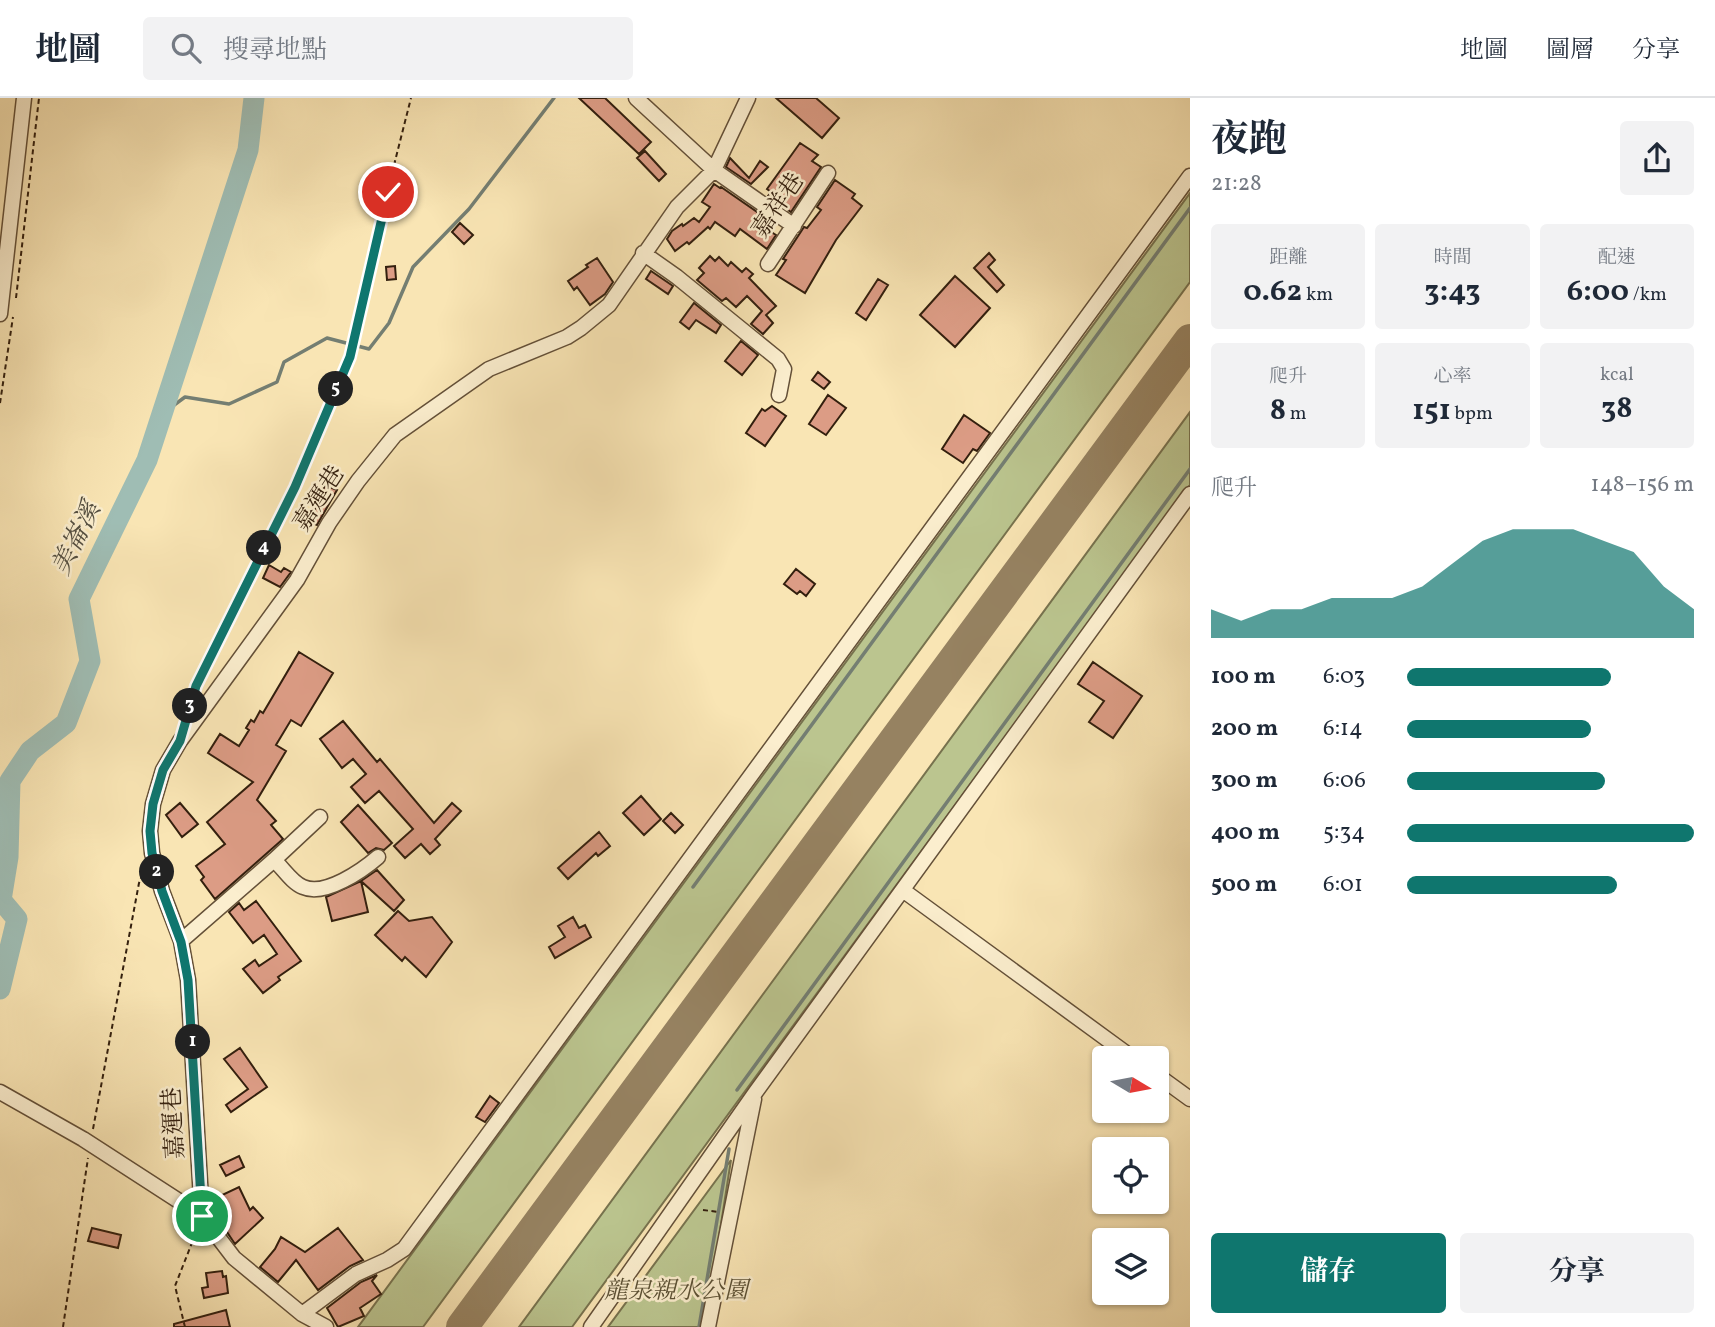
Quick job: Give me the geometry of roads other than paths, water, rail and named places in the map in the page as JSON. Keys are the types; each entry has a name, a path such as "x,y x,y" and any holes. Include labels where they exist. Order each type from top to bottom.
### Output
{"street":[{"path":"0,314 24,98"},
{"path":"636,98 714,170 794,226"},
{"name":"嘉運巷","path":"202,1216 189,992 181,942 162,891 152,853 150,831 153,804 163,770 180,741 297,580 329,523 358,481 395,435 489,369 567,337 608,305 677,206 714,170 748,98"},
{"name":"嘉祥巷","path":"768,264 828,173"},
{"path":"302,1314 356,1274 404,1249 1190,176"},
{"path":"643,253 677,277 778,359 784,369 779,395"},
{"path":"591,1327 755,1093 1190,494"},
{"path":"181,942 320,817"},
{"path":"274,860 300,886 309,889 328,887 350,878 378,857"},
{"path":"904,891 1116,1046"},
{"path":"1169,1084 1190,1099"},
{"path":"0,1092 87,1142 202,1216 234,1258 302,1314 326,1327"},
{"path":"708,1327 755,1093"}],"waterway":[{"name":"美崙溪","path":"0,989 17,919 1,900 8,857 10,781 30,751 66,723 90,661 79,599 147,460 248,150 254,98"},
{"path":"162,414 185,397 229,404 277,382 284,362 327,338 369,349 389,323 413,267 469,209 554,98"},
{"path":"693,887 1190,208"},
{"path":"737,1090 1190,469"},
{"path":"699,1327 729,1149"}],"park label":[{"name":"龍泉親水公園","path":"676,1292"}]}
